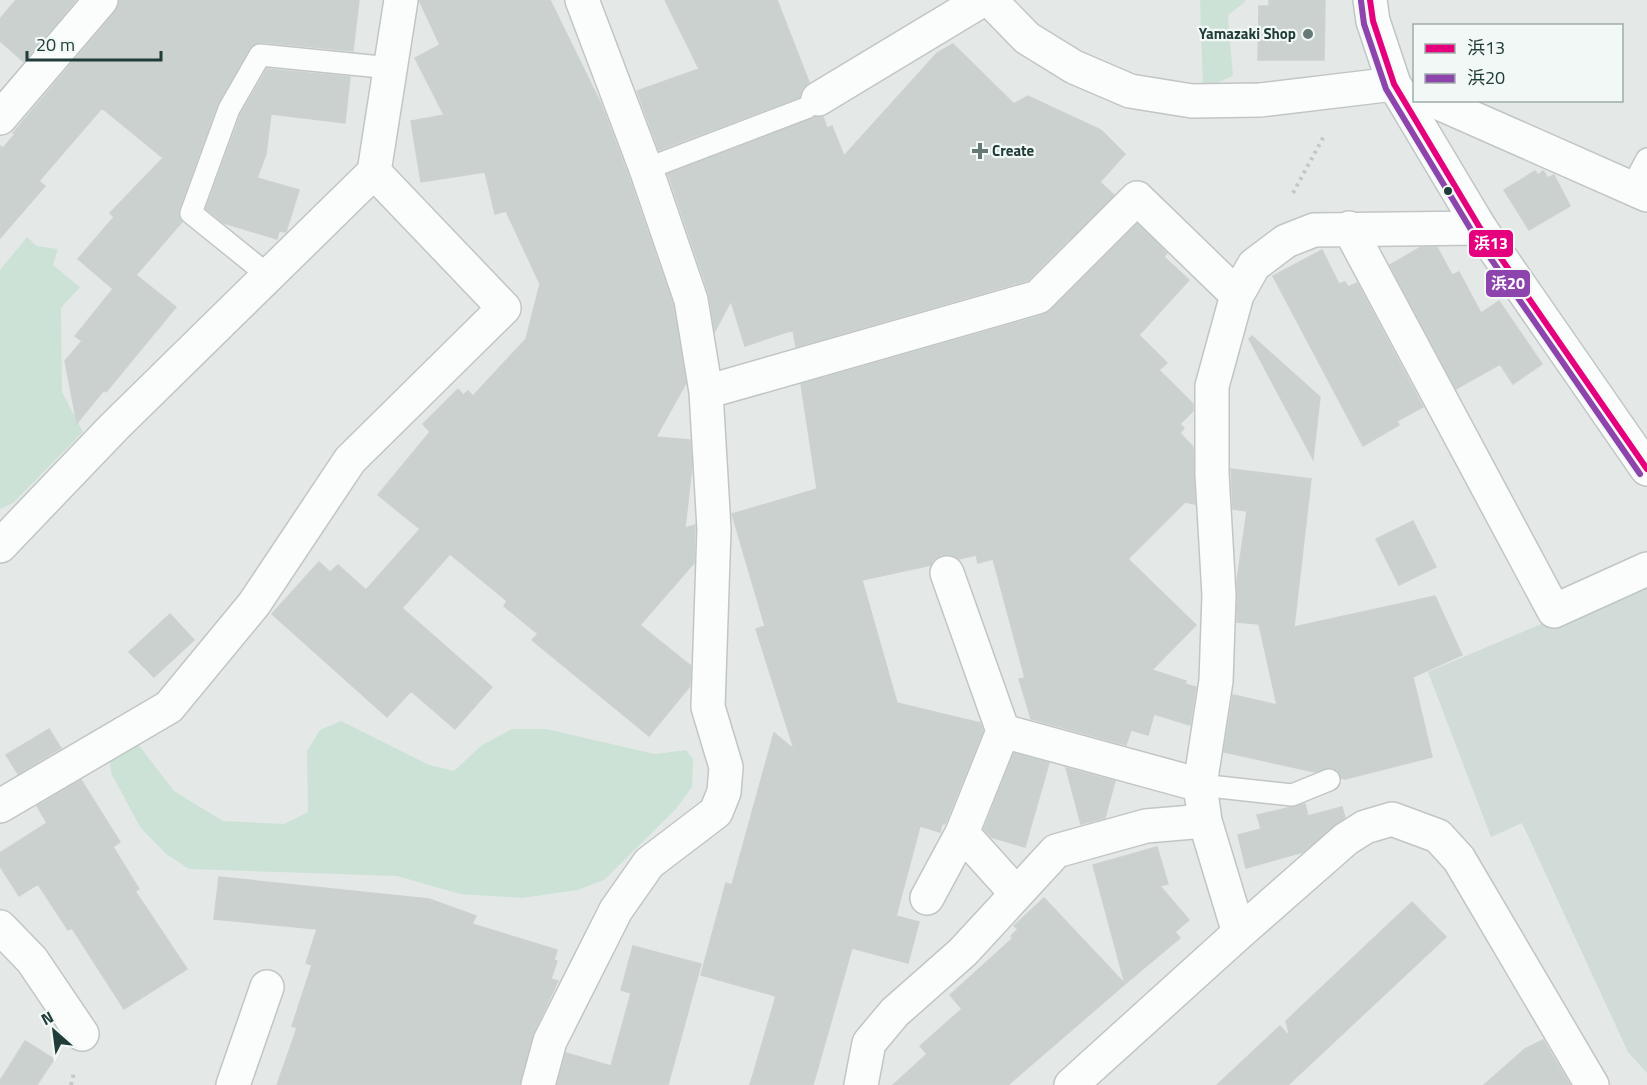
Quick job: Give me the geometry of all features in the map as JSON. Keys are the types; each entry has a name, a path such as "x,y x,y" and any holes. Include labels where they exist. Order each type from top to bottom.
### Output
{"street":[{"path":"0,118 101,0"},
{"path":"0,546 114,428 374,172 401,0"},
{"path":"538,1085 550,1041 616,910 649,863 716,812 724,792 726,767 708,707 714,529 706,392 691,300 646,169 582,0"},
{"path":"818,99 982,0"},
{"path":"990,0 1027,38 1074,67 1130,91 1192,101 1260,100 1404,88"},
{"path":"1370,0 1373,21 1404,88 1480,228 1647,469"},
{"path":"1437,102 1639,191"},
{"path":"0,806 169,708 254,604 350,460 504,308 374,172"},
{"path":"706,392 1038,297 1137,198 1237,296"},
{"path":"1349,228 1554,611 1647,569"},
{"path":"1239,933 1205,821 1200,785 1216,681 1219,595 1212,474 1212,386 1237,296 1254,265 1286,240 1314,230 1480,228"},
{"path":"927,898 962,833 1003,731 947,573"},
{"path":"1003,731 1200,785"},
{"path":"1071,1085 1346,839 1365,827 1392,819 1438,836 1459,859 1592,1085"},
{"path":"861,1085 869,1043 895,1012 963,952 1056,851 1146,826 1205,821"},
{"path":"962,833 1016,893"},
{"path":"0,927 32,960 82,1034"},
{"path":"233,1085 267,987"}],"lane":[{"path":"269,276 190,213 229,109 260,55 391,68"},
{"path":"646,169 806,108 818,99"},
{"path":"1639,191 1647,159"},
{"path":"1200,785 1292,795 1329,780"}],"path":[{"path":"1309,165 1324,136"}],"shaded area":[{"path":"1647,579 1647,1073 1628,1052 1522,823 1491,837 1428,672"}],"green space":[{"path":"1200,0 1245,0 1228,15 1233,76 1203,89"},
{"path":"27,237 37,246 58,249 53,265 80,287 61,308 62,392 83,432 13,503 0,509 0,270"},
{"path":"341,721 429,765 454,771 482,745 512,729 546,729 655,754 686,750 693,759 692,787 676,809 604,880 578,890 522,898 460,894 397,876 189,869 165,853 140,827 111,773 110,759 138,744 174,791 223,821 284,824 308,812 307,751 320,730"}],"building":[{"path":"16,0 76,0 24,62 0,41 0,19"},
{"path":"119,0 359,0 353,51 261,42 249,49 217,105 179,209 182,222 136,275 176,307 106,392 104,390 77,423 65,361 82,341 75,336 113,289 78,259 114,217 110,213 163,158 102,108 39,181 45,186 0,238 0,146 3,148 15,134 13,133 115,12"},
{"path":"419,0 550,0 601,104 673,305 686,383 656,437 690,440 692,466 685,528 695,525 694,563 640,625 691,666 690,686 649,736 532,640 538,634 504,606 507,601 450,554 402,608 492,687 455,729 411,691 387,717 272,614 319,562 330,572 338,565 366,590 420,529 378,495 430,432 423,424 458,389 463,395 468,391 473,396 526,339 540,284 506,211 495,214 485,172 421,182 411,121 444,115 415,58 440,45"},
{"path":"665,0 777,0 809,82 802,89 800,97 659,150 637,91 699,69"},
{"path":"1269,0 1325,0 1324,60 1258,60 1259,6 1269,6"},
{"path":"953,44 1014,104 1028,96 1101,130 1125,154 1100,182 1114,195 1028,280 796,347 793,330 745,346 731,301 715,331 709,294 668,174 815,117 823,117 827,128 832,126 844,156 937,53"},
{"path":"267,69 350,77 345,123 271,114 266,154 257,178 299,190 286,232 279,231 277,239 224,223 206,209 241,114"},
{"path":"1535,171 1538,175 1543,171 1548,178 1554,175 1570,206 1529,230 1504,190"},
{"path":"1137,224 1167,253 1164,257 1189,280 1139,335 1167,363 1159,370 1193,404 1193,411 1180,424 1184,428 1180,433 1193,447 1195,504 1185,502 1128,559 1196,625 1152,670 1186,681 1185,684 1196,687 1190,725 1154,714 1148,735 1131,730 1126,745 1031,719 1019,679 1025,678 993,559 978,563 976,555 959,559 951,555 941,555 933,560 931,565 862,580 897,703 980,723 983,731 940,832 920,826 896,916 919,922 908,963 852,948 813,1085 750,1085 776,996 701,975 726,883 732,885 774,733 794,749 756,629 765,626 732,514 817,489 801,384 1044,315"},
{"path":"1421,247 1437,247 1452,275 1459,272 1481,313 1499,301 1542,364 1513,384 1500,364 1456,389 1390,265"},
{"path":"1322,250 1339,284 1345,282 1348,287 1357,283 1423,407 1397,421 1399,425 1363,446 1273,276"},
{"path":"1252,336 1320,397 1313,459 1249,339"},
{"path":"1231,469 1311,479 1294,627 1435,596 1462,655 1413,677 1432,757 1345,779 1341,778 1337,770 1331,768 1315,772 1224,752 1233,695 1277,705 1259,624 1237,622 1237,580 1247,511 1233,509"},
{"path":"1413,521 1436,567 1399,585 1376,539"},
{"path":"170,614 194,640 154,677 129,652"},
{"path":"49,729 61,748 18,774 6,755"},
{"path":"1014,753 1049,763 1025,847 991,837 984,829"},
{"path":"1066,768 1115,781 1105,818 1081,824"},
{"path":"81,780 120,842 113,847 139,889 135,891 187,969 124,1009 72,928 68,930 38,884 19,896 0,866 0,853 47,823 37,806"},
{"path":"1305,804 1308,816 1342,807 1345,818 1303,852 1246,868 1238,835 1261,829 1257,815"},
{"path":"1157,847 1168,884 1160,886 1189,920 1175,932 1180,938 1125,984 1093,865"},
{"path":"219,877 429,899 476,916 472,924 557,950 554,960 557,961 551,979 558,981 532,1036 520,1085 277,1085 297,1028 292,1026 312,965 306,963 317,929 214,919"},
{"path":"1044,898 1125,984 1008,1085 893,1085 927,1054 920,1046 962,1009 950,995 1013,938 1011,936 1018,929 1014,926"},
{"path":"1412,902 1446,937 1288,1085 1217,1085 1280,1026 1290,1037 1286,1021"},
{"path":"633,946 701,964 668,1085 557,1085 566,1053 611,1066 631,993 621,990"},
{"path":"1543,1040 1570,1085 1484,1085 1525,1049"},
{"path":"25,1041 54,1059 37,1085 0,1085 0,1081"}],"transit line":[{"name":"浜13","path":"1370,0 1373,21 1394,84 1480,228 1647,469"},
{"name":"浜20","path":"1361,1 1364,24 1386,89 1473,233 1640,474"}],"place":[{"name":"Yamazaki Shop","path":"1308,34"},
{"name":"Create","path":"980,151"}]}
